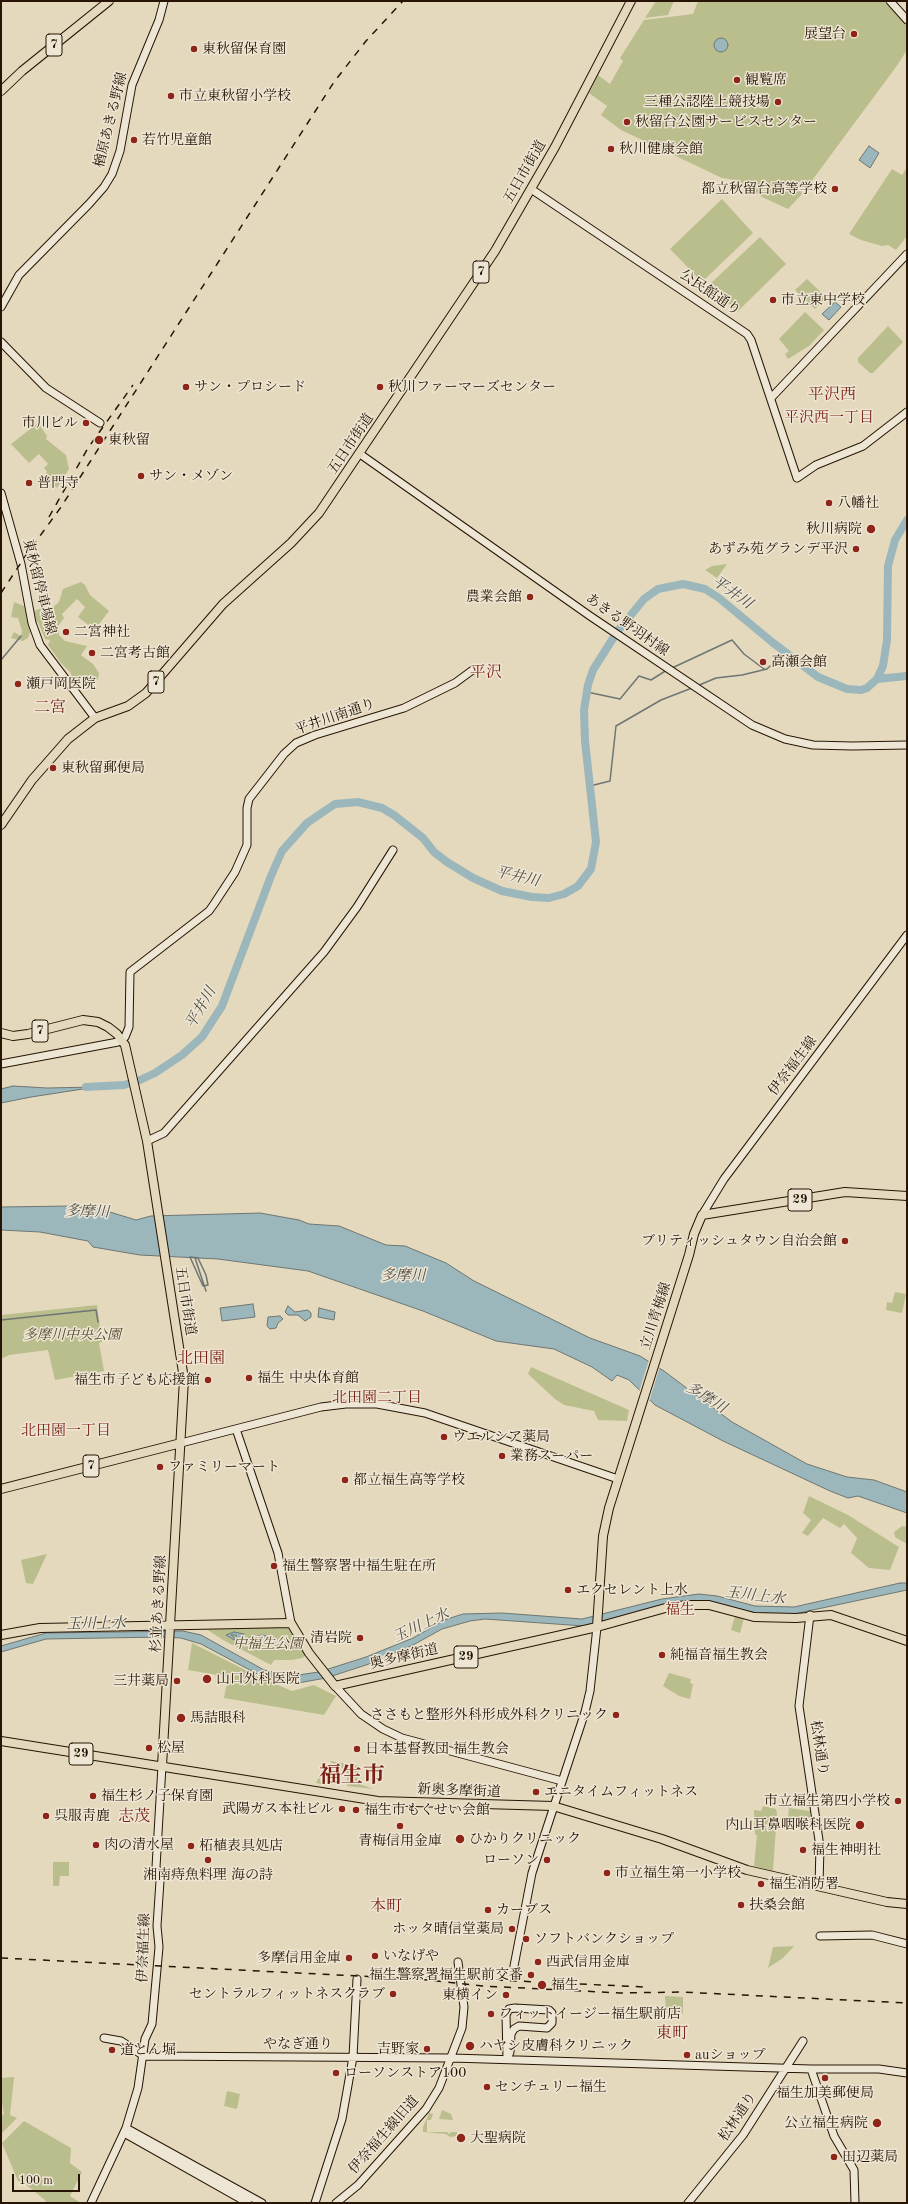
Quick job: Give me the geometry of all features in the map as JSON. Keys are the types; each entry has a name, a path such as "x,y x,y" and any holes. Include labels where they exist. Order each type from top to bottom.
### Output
{"main road":[{"name":"7","path":"1,91 27,67 109,1"},
{"name":"五日市街道","path":"1,825 41,769 68,740 95,718 128,706 146,693 228,598 307,528 360,454 495,251 531,189 631,1"},
{"name":"7","path":"1,1034 24,1035 73,1022 91,1020 108,1027 122,1040"},
{"name":"五日市街道","path":"122,1040 147,1140 184,1379 181,1443"},
{"name":"29","path":"702,1215 845,1192 907,1196"},
{"name":"立川青梅線","path":"597,1626 604,1533 618,1479 689,1255 694,1234 702,1215"},
{"name":"7","path":"1,1488 181,1443"},
{"name":"杉並あきる野線","path":"162,1766 181,1443"},
{"name":"奥多摩街道","path":"335,1686 669,1608 688,1605 709,1605 754,1617 790,1618 810,1615 830,1615 907,1642"},
{"path":"1,1635 40,1628 170,1628 291,1623 297,1636 335,1686"},
{"name":"新奥多摩街道","path":"1,1741 378,1801 553,1806 666,1840 747,1870 819,1885 887,1902 907,1904"}],"street":[{"name":"楢原あきる野線","path":"1,307 18,275 89,204 104,187 112,174 120,151 132,85 159,20 164,1"},
{"path":"890,1 907,20"},
{"name":"公民館通り","path":"531,189 747,334 751,340 797,478 816,465 863,446 907,412"},
{"path":"771,398 907,254"},
{"path":"1,342 46,388 100,423"},
{"name":"あきる野羽村線","path":"360,454 714,702 752,725 786,739 829,746 907,745"},
{"name":"東秋留停車場線","path":"1,493 21,564 32,623 40,645 95,718"},
{"name":"平井川南通り","path":"122,1040 125,1037 129,1027 130,972 209,911 214,904 235,872 247,845 249,799 284,754 296,743 315,735 404,708 455,683 474,670"},
{"path":"147,1140 164,1133 324,952 357,907 393,850"},
{"name":"伊奈福生線","path":"702,1215 724,1179 907,935"},
{"path":"1,1064 122,1040"},
{"path":"181,1443 331,1406 364,1403 386,1404 425,1413 618,1479"},
{"path":"236,1429 278,1553 291,1623"},
{"name":"松林通り","path":"810,1615 800,1706 820,1847 819,1885"},
{"path":"514,1966 532,1873 589,1695 597,1626"},
{"path":"335,1686 361,1714 383,1729 402,1738 562,1781"},
{"name":"伊奈福生線","path":"91,2203 125,2131 138,2088 144,2056 145,2039 152,2024 159,1948 157,1926 160,1881 156,1867 162,1766"},
{"path":"820,1936 872,1934 907,1944"},
{"name":"伊奈福生線旧道","path":"336,2203 358,2185 428,2107 452,2058 462,2028 464,2007 458,1962"},
{"path":"315,2203 342,2119 353,2057 357,1979"},
{"path":"509,2009 549,2010 552,2013 552,2023 547,2028 519,2026 514,2029 511,2034 510,2052 507,2059 506,2015 509,2009"},
{"path":"104,2038 121,2041 144,2056"},
{"name":"松林通り","path":"688,2203 742,2135 803,2041"},
{"name":"やなぎ通り","path":"144,2056 507,2059 811,2069 879,2069 907,2073"},
{"path":"811,2069 834,2136 854,2170 855,2203"},
{"path":"125,2131 248,2203"},
{"path":"125,2131 262,2203"}],"green space":[{"path":"656,1 674,1 668,15 645,18"},
{"path":"698,1 884,1 907,25 907,50 802,194 788,209 762,197 735,180 722,178 621,130 601,115 607,106 589,93 598,75 610,84 623,61 620,58 644,20 693,14"},
{"path":"907,167 907,236 896,250 888,245 882,246 861,240 849,234 892,169 902,175"},
{"path":"722,199 753,233 702,282 670,249"},
{"path":"760,237 786,264 737,312 710,284"},
{"path":"807,279 826,297 815,309 795,290"},
{"path":"805,312 824,330 809,346 788,359 785,354 789,351 779,339"},
{"path":"888,326 903,342 873,373 870,373 858,362 858,358"},
{"path":"38,423 47,436 46,439 66,455 69,469 57,488 45,475 47,472 44,468 48,464 39,454 29,463 11,444"},
{"path":"727,564 717,578 705,570 712,566"},
{"name":"二宮神社","path":"81,582 85,585 90,595 109,611 96,628 91,627 78,617 85,607 77,599 62,614 64,618 58,626 59,635 65,641 87,646 81,655 93,664 99,673 98,679 90,685 82,679 76,682 74,680 70,672 61,663 48,645 50,640 45,639 38,622 30,623 32,627 28,638 23,641 11,638 14,632 21,636 22,631 18,618 11,617 14,602 24,606 28,613 42,608 52,608 59,602 63,589"},
{"path":"895,1292 906,1294 902,1313 886,1310 887,1302 892,1303"},
{"name":"多摩川中央公園","path":"97,1305 102,1342 99,1343 104,1371 55,1380 48,1350 9,1355 1,1359 1,1315"},
{"path":"531,1367 629,1410 627,1421 598,1420 594,1411 564,1405 555,1399 528,1374"},
{"path":"809,1496 848,1515 899,1547 890,1570 869,1568 851,1553 857,1538 844,1524 840,1528 823,1518 808,1536 802,1533 811,1520 803,1513"},
{"path":"902,1526 907,1527 907,1544 895,1537 894,1532"},
{"path":"47,1554 33,1584 26,1583 21,1560"},
{"path":"735,1616 744,1618 740,1633 731,1630"},
{"name":"中福生公園","path":"288,1626 292,1628 308,1654 302,1658 292,1660 274,1660 271,1665 223,1640 206,1629"},
{"path":"192,1643 259,1677 292,1691 314,1685 336,1696 324,1715 224,1698 228,1677 188,1670"},
{"path":"669,1673 691,1679 690,1683 693,1684 690,1699 679,1696 663,1686"},
{"path":"330,1761 359,1766 357,1783 373,1789 347,1786 347,1773 340,1766 325,1766 320,1779 321,1784 316,1783 326,1764 332,1764"},
{"path":"763,1806 776,1809 777,1813 773,1871 754,1866 757,1835 755,1835 754,1810 761,1811"},
{"path":"789,1808 810,1811 811,1821 788,1819"},
{"path":"53,1862 69,1862 69,1876 60,1876 59,1886 53,1886"},
{"path":"794,1946 783,1958 768,1968 773,1947"},
{"path":"665,1996 683,1997 683,2013 666,2013"},
{"path":"14,2077 10,2115 17,2118 1,2134 1,2117 4,2114 1,2097 1,2078"},
{"path":"227,2091 240,2094 237,2109 224,2106"},
{"path":"442,2110 451,2114 453,2120 439,2119"},
{"path":"429,2113 433,2114 431,2120 427,2120 427,2132 447,2132 449,2134 451,2132 457,2132 457,2136 450,2137 446,2134 423,2132 423,2127"},
{"path":"24,2121 71,2148 70,2163 82,2172 70,2196 81,2203 45,2203 46,2201 25,2184 18,2181 2,2143"}],"water":[{"path":"721,38 726,40 728,45 726,50 721,52 716,50 714,45 716,40"},
{"path":"869,146 879,153 870,168 859,160"},
{"path":"835,302 841,307 829,320 822,314"},
{"path":"13,1086 47,1088 96,1087 1,1103 1,1089"},
{"name":"多摩川","path":"70,1206 100,1209 136,1220 151,1216 260,1213 299,1220 309,1224 339,1226 386,1245 405,1246 446,1263 474,1281 590,1338 640,1356 664,1371 732,1422 807,1464 847,1477 874,1480 907,1492 907,1513 858,1496 848,1498 830,1491 723,1441 655,1405 629,1380 617,1375 612,1381 592,1367 554,1349 496,1341 423,1311 308,1271 218,1259 140,1255 93,1247 88,1241 40,1232 1,1230 1,1207"},
{"path":"253,1304 255,1317 222,1321 220,1308"},
{"path":"288,1306 295,1312 308,1310 311,1313 311,1317 305,1321 298,1315 288,1315 285,1312"},
{"path":"319,1308 335,1312 334,1320 318,1317"},
{"path":"280,1316 283,1319 278,1323 276,1328 270,1329 267,1326 268,1317"},
{"path":"900,1583 907,1583 907,1590 794,1614 755,1613 704,1601 675,1604 584,1626 485,1619 470,1621 442,1629 413,1645 369,1664 326,1678 298,1683 288,1683 263,1677 201,1644 181,1638 46,1639 1,1652 1,1646 46,1633 183,1631 201,1635 264,1670 291,1676 319,1672 366,1657 413,1638 444,1620 463,1614 502,1613 582,1619 662,1599 699,1594 717,1596 755,1606 794,1607"},
{"path":"234,1632 244,1634 240,1639 237,1638 236,1635 231,1635 237,1640 262,1635 273,1638 282,1647 270,1640 262,1643 250,1638 238,1642 226,1635"}],"pier":[{"path":"649,1360 660,1366 649,1402 639,1392"}],"waterway":[{"name":"平井川","path":"86,1087 124,1085 140,1080 155,1073 182,1055 202,1037 222,1006 271,876 282,851 307,823 335,804 358,802 382,808 394,815 423,838 434,852 447,862 473,878 502,891 532,897 549,898 564,894 578,886 591,869 596,842 585,741 584,710 588,685 593,670 617,632 644,599 658,589 683,584 705,589 719,598 772,642 818,677 847,689 861,690 867,688 877,679 883,666 887,640 888,566 895,540 907,520"},
{"path":"1,660 21,636"},
{"path":"672,668 732,640 744,654 764,669"},
{"path":"697,686 716,678 742,675 767,669 770,666"},
{"path":"587,692 620,699 639,676 651,680 667,670"},
{"path":"877,679 907,676"},
{"path":"590,786 610,781 616,726 661,700 692,688"},
{"path":"190,1257 198,1258 206,1275 208,1285 203,1286 190,1257"},
{"path":"195,1258 206,1291"},
{"path":"1,1320 96,1310 98,1322"}],"railway":[{"path":"32,547 61,507 334,82 366,41 403,1"},
{"path":"49,517 88,448 133,385"},
{"path":"1,593 34,543"},
{"path":"1,1958 418,1979 482,1986 620,1993 681,1992 907,2003"},
{"path":"454,1978 644,1987"}],"place":[{"name":"展望台","path":"854,34"},
{"name":"東秋留保育園","path":"194,49"},
{"name":"観覧席","path":"737,80"},
{"name":"市立東秋留小学校","path":"171,96"},
{"name":"三種公認陸上競技場","path":"778,102"},
{"name":"秋留台公園サービスセンター","path":"627,122"},
{"name":"若竹児童館","path":"134,140"},
{"name":"秋川健康会館","path":"611,149"},
{"name":"都立秋留台高等学校","path":"835,189"},
{"name":"市立東中学校","path":"773,300"},
{"name":"サン・プロシード","path":"186,387"},
{"name":"秋川ファーマーズセンター","path":"380,387"},
{"name":"市川ビル","path":"86,423"},
{"name":"東秋留","path":"99,440"},
{"name":"サン・メゾン","path":"141,476"},
{"name":"普門寺","path":"29,483"},
{"name":"八幡社","path":"829,503"},
{"name":"秋川病院","path":"871,529"},
{"name":"あずみ苑グランデ平沢","path":"856,549"},
{"name":"農業会館","path":"530,597"},
{"name":"二宮神社","path":"66,632"},
{"name":"二宮考古館","path":"92,653"},
{"name":"高瀬会館","path":"763,662"},
{"name":"瀬戸岡医院","path":"18,684"},
{"name":"東秋留郵便局","path":"53,768"},
{"name":"ブリティッシュタウン自治会館","path":"845,1241"},
{"name":"福生 中央体育館","path":"249,1378"},
{"name":"福生市子ども応援館","path":"208,1380"},
{"name":"ウエルシア薬局","path":"444,1437"},
{"name":"業務スーパー","path":"502,1456"},
{"name":"ファミリーマート","path":"160,1467"},
{"name":"都立福生高等学校","path":"345,1480"},
{"name":"福生警察署中福生駐在所","path":"274,1566"},
{"name":"エクセレント上水","path":"568,1590"},
{"name":"清岩院","path":"360,1638"},
{"name":"純福音福生教会","path":"662,1655"},
{"name":"山口外科医院","path":"207,1679"},
{"name":"三井薬局","path":"177,1681"},
{"name":"ささもと整形外科形成外科クリニック","path":"616,1715"},
{"name":"馬詰眼科","path":"181,1718"},
{"name":"松屋","path":"149,1748"},
{"name":"日本基督教団 福生教会","path":"357,1749"},
{"name":"エニタイムフィットネス","path":"536,1792"},
{"name":"福生杉ノ子保育園","path":"93,1796"},
{"name":"市立福生第四小学校","path":"898,1801"},
{"name":"武陽ガス本社ビル","path":"342,1809"},
{"name":"福生市もくせい会館","path":"356,1810"},
{"name":"呉服靑鹿","path":"46,1816"},
{"name":"内山耳鼻咽喉科医院","path":"860,1825"},
{"name":"青梅信用金庫","path":"400,1826"},
{"name":"ひかりクリニック","path":"460,1839"},
{"name":"肉の清水屋","path":"96,1845"},
{"name":"柘植表具処店","path":"191,1846"},
{"name":"福生神明社","path":"803,1850"},
{"name":"湘南痔魚料理 海の詩","path":"208,1860"},
{"name":"ローソン","path":"547,1860"},
{"name":"市立福生第一小学校","path":"607,1873"},
{"name":"福生消防署","path":"761,1884"},
{"name":"扶桑会館","path":"741,1905"},
{"name":"カーブス","path":"488,1910"},
{"name":"ホッタ晴信堂薬局","path":"512,1929"},
{"name":"ソフトバンクショップ","path":"526,1939"},
{"name":"いなげや","path":"375,1956"},
{"name":"多摩信用金庫","path":"349,1958"},
{"name":"西武信用金庫","path":"538,1962"},
{"name":"福生警察署福生駅前交番","path":"531,1975"},
{"name":"福生","path":"542,1985"},
{"name":"セントラルフィットネスクラブ","path":"393,1994"},
{"name":"東横イン","path":"506,1995"},
{"name":"フィットイージー福生駅前店","path":"491,2014"},
{"name":"ハヤシ皮膚科クリニック","path":"470,2046"},
{"name":"吉野家","path":"427,2049"},
{"name":"道とん堀","path":"112,2050"},
{"name":"auショップ","path":"687,2055"},
{"name":"ローソンストア100","path":"336,2073"},
{"name":"福生加美郵便局","path":"825,2078"},
{"name":"センチュリー福生","path":"487,2087"},
{"name":"公立福生病院","path":"877,2123"},
{"name":"大聖病院","path":"461,2138"},
{"name":"田辺薬局","path":"834,2157"}],"district":[{"name":"平沢西","path":"832,395"},
{"name":"平沢西一丁目","path":"829,418"},
{"name":"平沢","path":"486,673"},
{"name":"二宮","path":"50,708"},
{"name":"北田園","path":"201,1359"},
{"name":"北田園二丁目","path":"377,1398"},
{"name":"北田園一丁目","path":"66,1431"},
{"name":"福生","path":"680,1610"},
{"name":"福生市","path":"352,1776"},
{"name":"志茂","path":"134,1817"},
{"name":"本町","path":"386,1907"},
{"name":"東町","path":"672,2034"}],"water label":[{"name":"玉川上水","path":"755,1596"},
{"name":"玉川上水","path":"96,1624"},
{"name":"玉川上水","path":"421,1626"}]}
